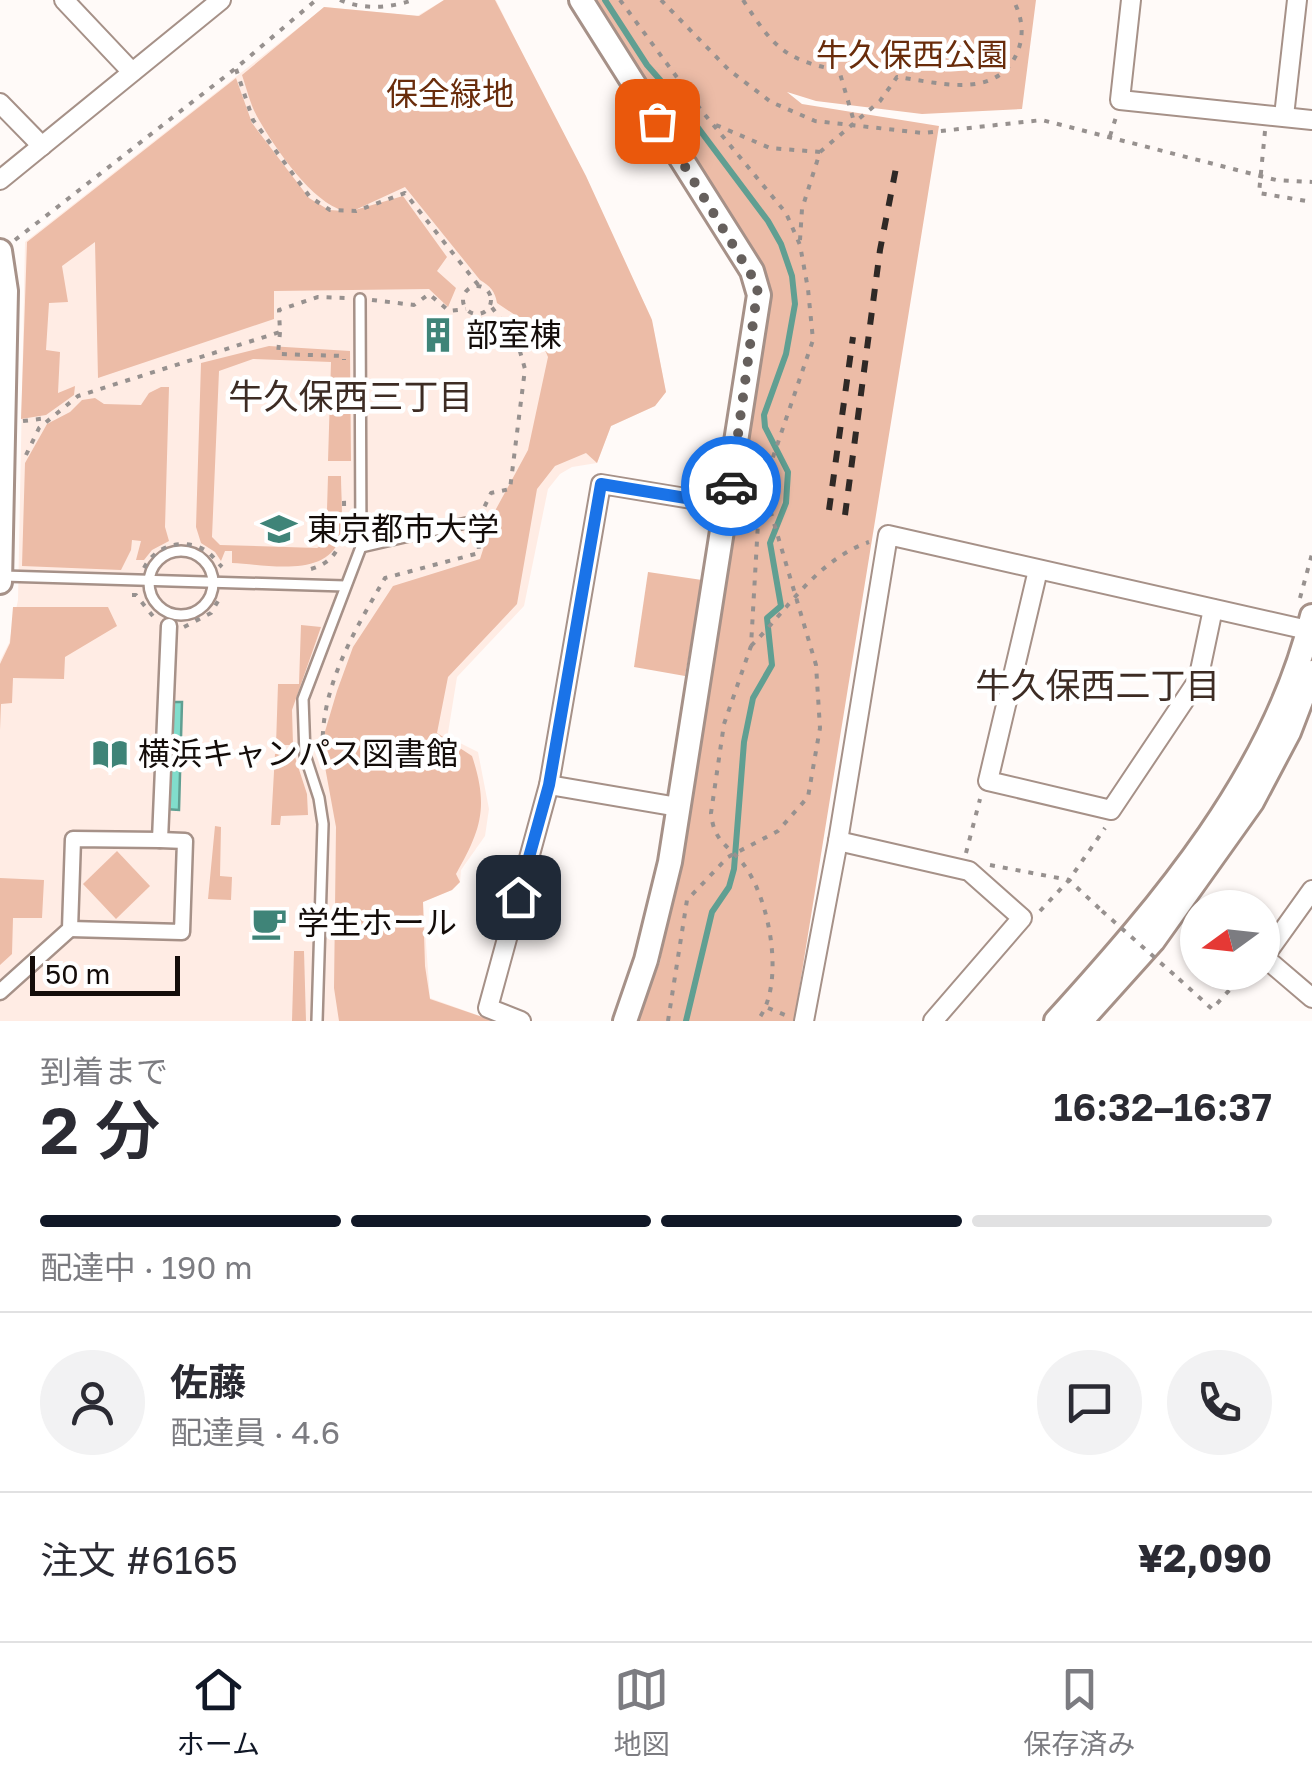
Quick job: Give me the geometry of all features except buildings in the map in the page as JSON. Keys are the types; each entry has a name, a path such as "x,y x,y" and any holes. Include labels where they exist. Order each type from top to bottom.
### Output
{"street":[{"path":"64,0 132,72"},
{"path":"0,180 221,0"},
{"path":"581,0 756,279 758,304 670,862 646,960 625,1021"},
{"path":"1132,0 1120,100 1312,120"},
{"path":"1284,116 1297,0"},
{"path":"0,103 42,146"},
{"path":"0,579 5,248"},
{"path":"521,1021 488,1008 549,785 601,484 728,505"},
{"path":"801,1021 838,841 888,536 1214,610 1308,620 1275,720 1238,790 1143,925 1056,1021"},
{"path":"1038,570 988,782 1111,810 1198,680 1214,610"},
{"path":"160,840 169,626"},
{"path":"1080,1021 1153,941 1252,802 1277,757 1312,672"},
{"path":"549,785 678,807"},
{"path":"0,992 70,929 182,932 185,841 73,839 70,929"},
{"path":"838,841 963,865 1022,918 933,1021"},
{"path":"1312,890 1264,956 1312,998"}],"lane":[{"path":"317,1021 323,824 305,754 303,700 361,547 360,299"},
{"path":"361,547 466,523"},
{"path":"183,550 206,561 213,582 208,599 200,608 176,615 157,605 149,580 158,561 183,550"},
{"path":"0,579 345,586"}],"path":[{"path":"5,248 236,68 316,0"},
{"path":"340,0 381,6 413,0"},
{"path":"620,0 712,124 786,213 800,245"},
{"path":"661,0 729,70 772,102 814,121 924,133 1042,120 1276,180 1312,182"},
{"path":"743,0 768,39 786,55 808,65 839,70 855,125"},
{"path":"757,1021 768,1008 772,965 762,898 742,862 720,843 712,827 711,813 724,724 751,646 758,523 771,462 813,340 800,245 802,208 820,152 880,102 897,77 972,86 1008,68 1021,44 1022,28 1013,0"},
{"path":"236,68 253,120 310,197 330,210 356,210 404,193 490,295 490,305 517,341 526,369 510,489 492,493 479,515 478,553 386,578 347,644 326,710 322,745 326,777"},
{"path":"712,124 770,148 820,152"},
{"path":"1265,132 1258,193 1312,202"},
{"path":"466,309 464,294 479,286"},
{"path":"344,374 344,356 278,354 279,310 318,297 414,305 430,294 450,311 466,309 479,314 490,305"},
{"path":"22,464 39,428 78,396 280,332"},
{"path":"23,421 48,418"},
{"path":"304,570 325,563 342,542 345,478"},
{"path":"668,1021 687,900 734,855 778,831 808,797 820,728 816,665 766,496"},
{"path":"751,646 806,582 858,546 888,536"},
{"path":"135,568 144,569 158,550 175,545 204,550 222,568"},
{"path":"1308,620 1312,554"},
{"path":"328,636 347,644"},
{"path":"988,782 982,789 963,865 1069,880 1180,980"},
{"path":"1022,918 1035,917 1069,880 1111,820 1111,810"},
{"path":"1191,990 1212,1009 1229,990"},
{"path":"768,1008 801,1021"}],"shaded area":[{"name":"東京都市大学","path":"444,0 496,0 651,317 666,392 655,406 611,426 597,463 572,467 548,489 524,606 457,677 448,733 450,738 478,752 489,809 485,836 461,870 460,882 452,890 423,902 430,998 494,1021 0,1021 0,661 9,643 18,600 25,242 325,7 417,16"},
{"path":"168,702 182,702 179,810 165,809"}],"green space":[{"name":"保全緑地","path":"444,0 495,0 586,176 652,320 666,392 655,406 611,426 597,463 586,453 555,466 537,489 517,604 448,677 437,733 472,756 480,790 480,818 456,874 460,882 452,890 423,902 425,966 430,999 494,1021 339,1021 334,988 336,827 321,745 337,691 353,647 393,586 480,559 496,509 528,450 548,357 536,329 497,303 492,289 480,280 405,187 355,210 403,196 447,257 437,271 456,288 448,307 429,289 274,291 274,319 98,378 95,242 62,266 68,302 49,303 46,350 60,352 58,393 75,386 74,395 46,415 21,419 27,242 236,78 252,123 309,198 329,210 344,211 320,197 285,160 256,115 242,75 324,7 419,16"},
{"name":"牛久保西公園","path":"593,0 1036,0 1022,109 922,114 816,101 787,92 802,104 939,126 794,1021 636,1021 660,962 770,283"},
{"path":"269,346 350,351 351,461 328,461 331,362 253,359 219,371 212,537 220,545 317,548 326,543 328,476 341,476 339,539 332,552 308,564 232,563 232,551 225,551 221,561 201,543 196,527 201,363"},
{"path":"169,387 165,527 169,541 152,550 144,560 136,560 141,541 132,540 121,570 22,566 25,463 47,424 70,412 82,400 95,398 104,404 141,405 149,393"},
{"path":"648,572 702,580 685,676 634,667"},
{"path":"13,607 108,607 117,626 65,657 64,679 13,678 12,703 1,704 0,730 0,664 10,643"},
{"path":"301,625 321,627 292,710 293,745 276,745 278,684 299,684"},
{"path":"275,754 294,754 307,794 308,815 281,816 280,825 271,825"},
{"path":"215,826 221,827 220,876 232,877 231,900 208,899"},
{"path":"117,851 150,886 116,919 83,884"},
{"path":"0,878 44,880 42,918 13,918 12,954 0,965"},
{"path":"294,951 304,951 306,1021 292,1021"}],"waterway":[{"path":"605,0 647,65 768,221 792,276 795,304 786,354 764,415 765,427 788,472 786,503 770,543 781,606 767,618 772,665 753,698 744,742 734,869 729,887 712,912 686,1021"}],"railway":[{"path":"845,515 880,250 896,168"},
{"path":"829,510 853,337"}],"way so far":[{"path":"657,121 758,286 731,486"}],"place":[{"name":"部室棟","path":"438,335"},
{"name":"東京都市大学","path":"279,529"},
{"name":"横浜キャンパス図書館","path":"110,754"},
{"name":"学生ホール","path":"269,923"}],"district":[{"name":"牛久保西三丁目","path":"351,397"},
{"name":"牛久保西二丁目","path":"1098,686"}],"route":[{"path":"518,897 549,785 601,484 728,505 731,486"}]}
